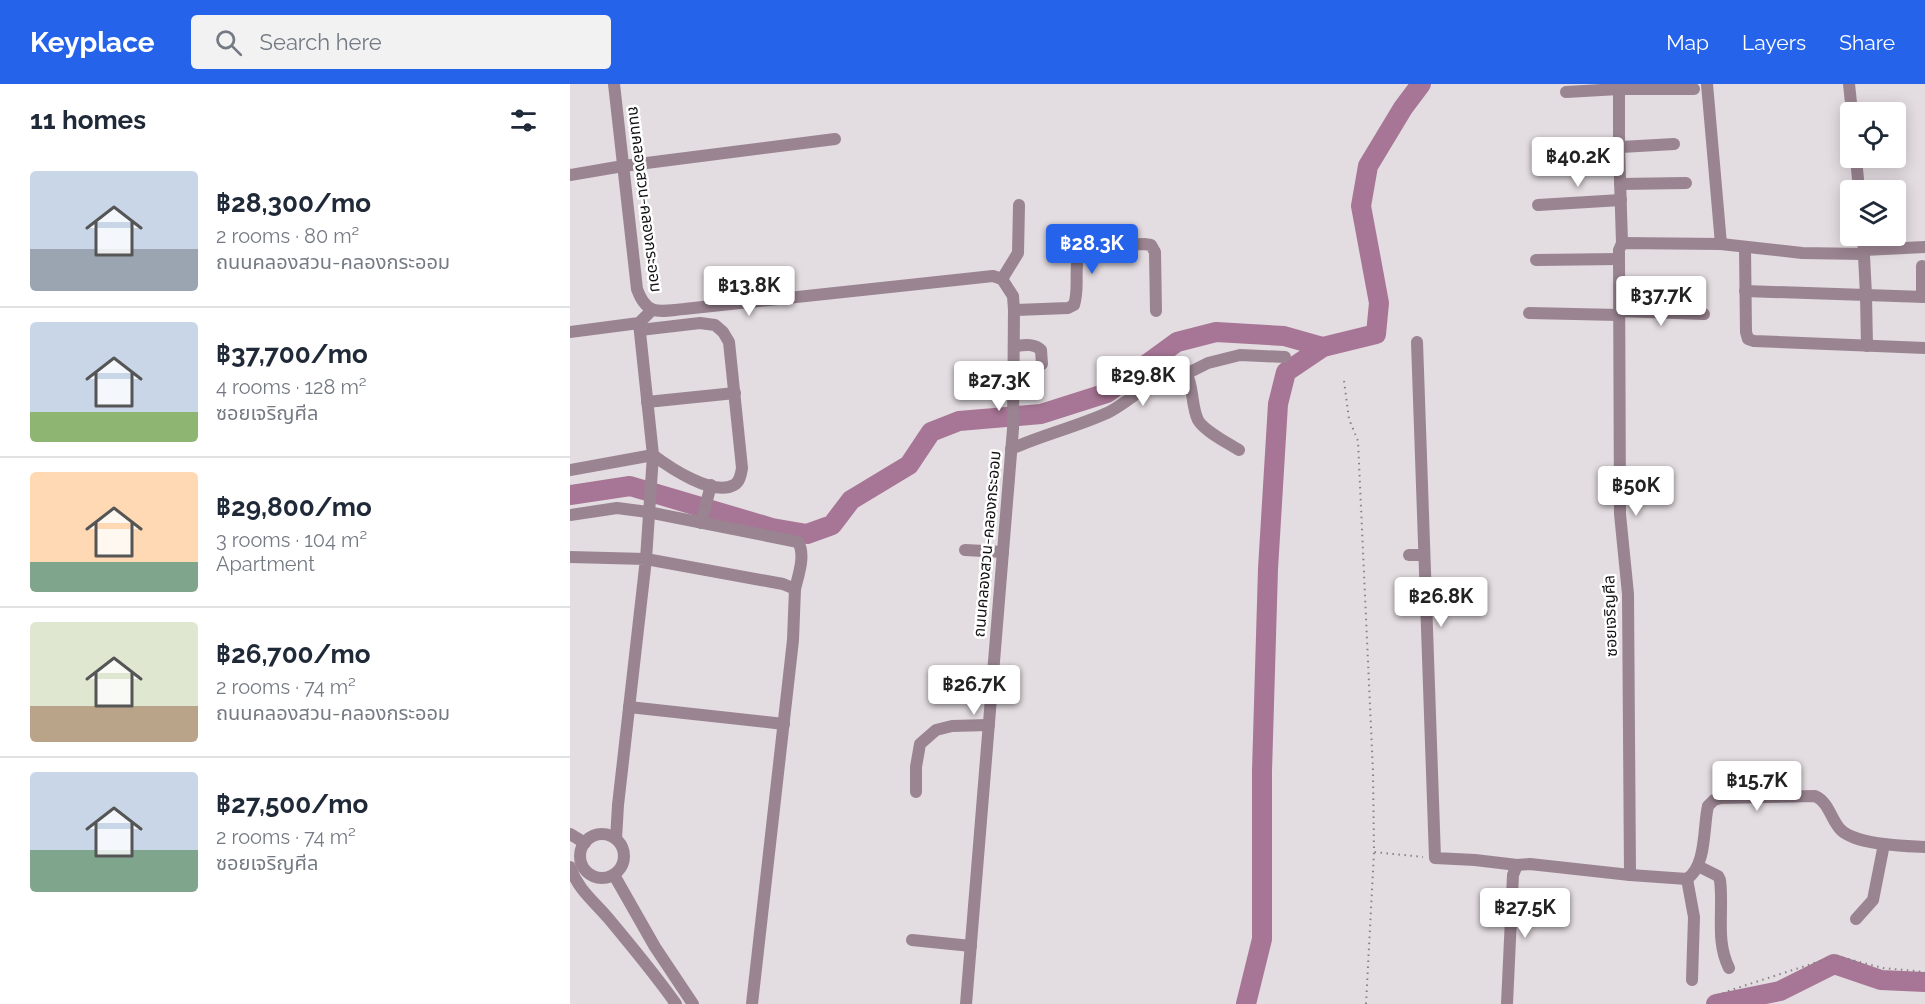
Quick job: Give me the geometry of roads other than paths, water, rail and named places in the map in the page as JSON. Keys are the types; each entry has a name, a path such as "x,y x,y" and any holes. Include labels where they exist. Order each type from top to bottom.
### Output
{"street":[{"name":"ถนนคลองสวน-คลองกระออม","path":"614,84 637,289 642,302 652,310 684,309 993,276 1002,279 1013,296 1013,429 966,1004"},
{"path":"1707,84 1721,244"},
{"path":"1849,84 1851,102"},
{"path":"1566,92 1619,87 1694,89"},
{"name":"ซอยเจริญศีล","path":"1619,87 1622,243 1618,259 1620,514 1628,594 1630,875"},
{"path":"570,175 835,139"},
{"path":"1551,151 1674,144"},
{"path":"1620,184 1686,183"},
{"path":"1538,205 1621,200"},
{"path":"1002,279 1018,254 1019,205"},
{"path":"1622,243 1721,244 1802,253 1864,252 1925,247"},
{"path":"1014,310 1068,308 1074,305 1077,295 1077,256 1080,249 1087,246 1144,244 1151,245 1155,252 1156,311"},
{"path":"1864,246 1867,346"},
{"path":"1745,248 1746,332 1751,341 1925,348"},
{"path":"1536,260 1618,259"},
{"path":"1746,291 1924,297 1922,266"},
{"path":"570,834 578,848 580,861 588,873 600,878 614,875 622,864 623,858 623,851 616,839 646,559 652,460 640,326 652,310"},
{"path":"1529,313 1704,314"},
{"path":"570,332 700,323 715,325 729,342 742,468 740,479 734,485 710,489 652,460 570,470"},
{"path":"1417,342 1435,858 1517,865 1530,864 1687,879 1696,871 1701,859 1708,806 1714,800 1721,798 1815,796 1822,800 1839,827 1845,832 1884,844 1925,847"},
{"path":"1014,346 1034,345 1038,347 1041,350 1042,364"},
{"path":"1186,374 1208,363 1240,355 1285,357"},
{"path":"1011,449 1108,412 1178,367 1183,368 1186,374 1197,419 1210,432 1239,450"},
{"path":"647,402 735,393"},
{"path":"701,521 710,489"},
{"path":"570,515 616,508 648,509 798,542 801,547 795,590 793,640 784,724 752,1004"},
{"path":"965,550 1003,552"},
{"path":"1409,555 1424,555"},
{"path":"570,557 646,559 783,584 795,590"},
{"path":"629,707 784,724"},
{"path":"916,792 916,767 920,744 936,730 952,726 988,725"},
{"path":"578,848 590,837 603,834 616,839"},
{"path":"1856,919 1874,897 1884,844"},
{"path":"1507,1004 1513,875 1517,865"},
{"path":"1698,866 1718,876 1720,880 1720,938 1729,969"},
{"path":"570,867 575,881 584,894 606,916 649,967 676,1004"},
{"path":"614,875 655,947 693,1004"},
{"path":"1687,879 1694,917 1692,980"},
{"path":"912,940 970,946"}],"waterway":[{"path":"1246,1004 1262,939 1262,771 1268,569 1278,404 1286,372 1323,347 1376,334 1379,303 1361,206 1368,166 1403,108 1421,84"},
{"path":"570,495 630,486 772,528 807,534 832,525 851,500 909,465 931,432 959,421 1041,414 1107,393 1177,342 1216,332 1284,336 1323,347"},
{"path":"1716,1004 1780,991 1834,964 1881,980 1925,982"}]}
